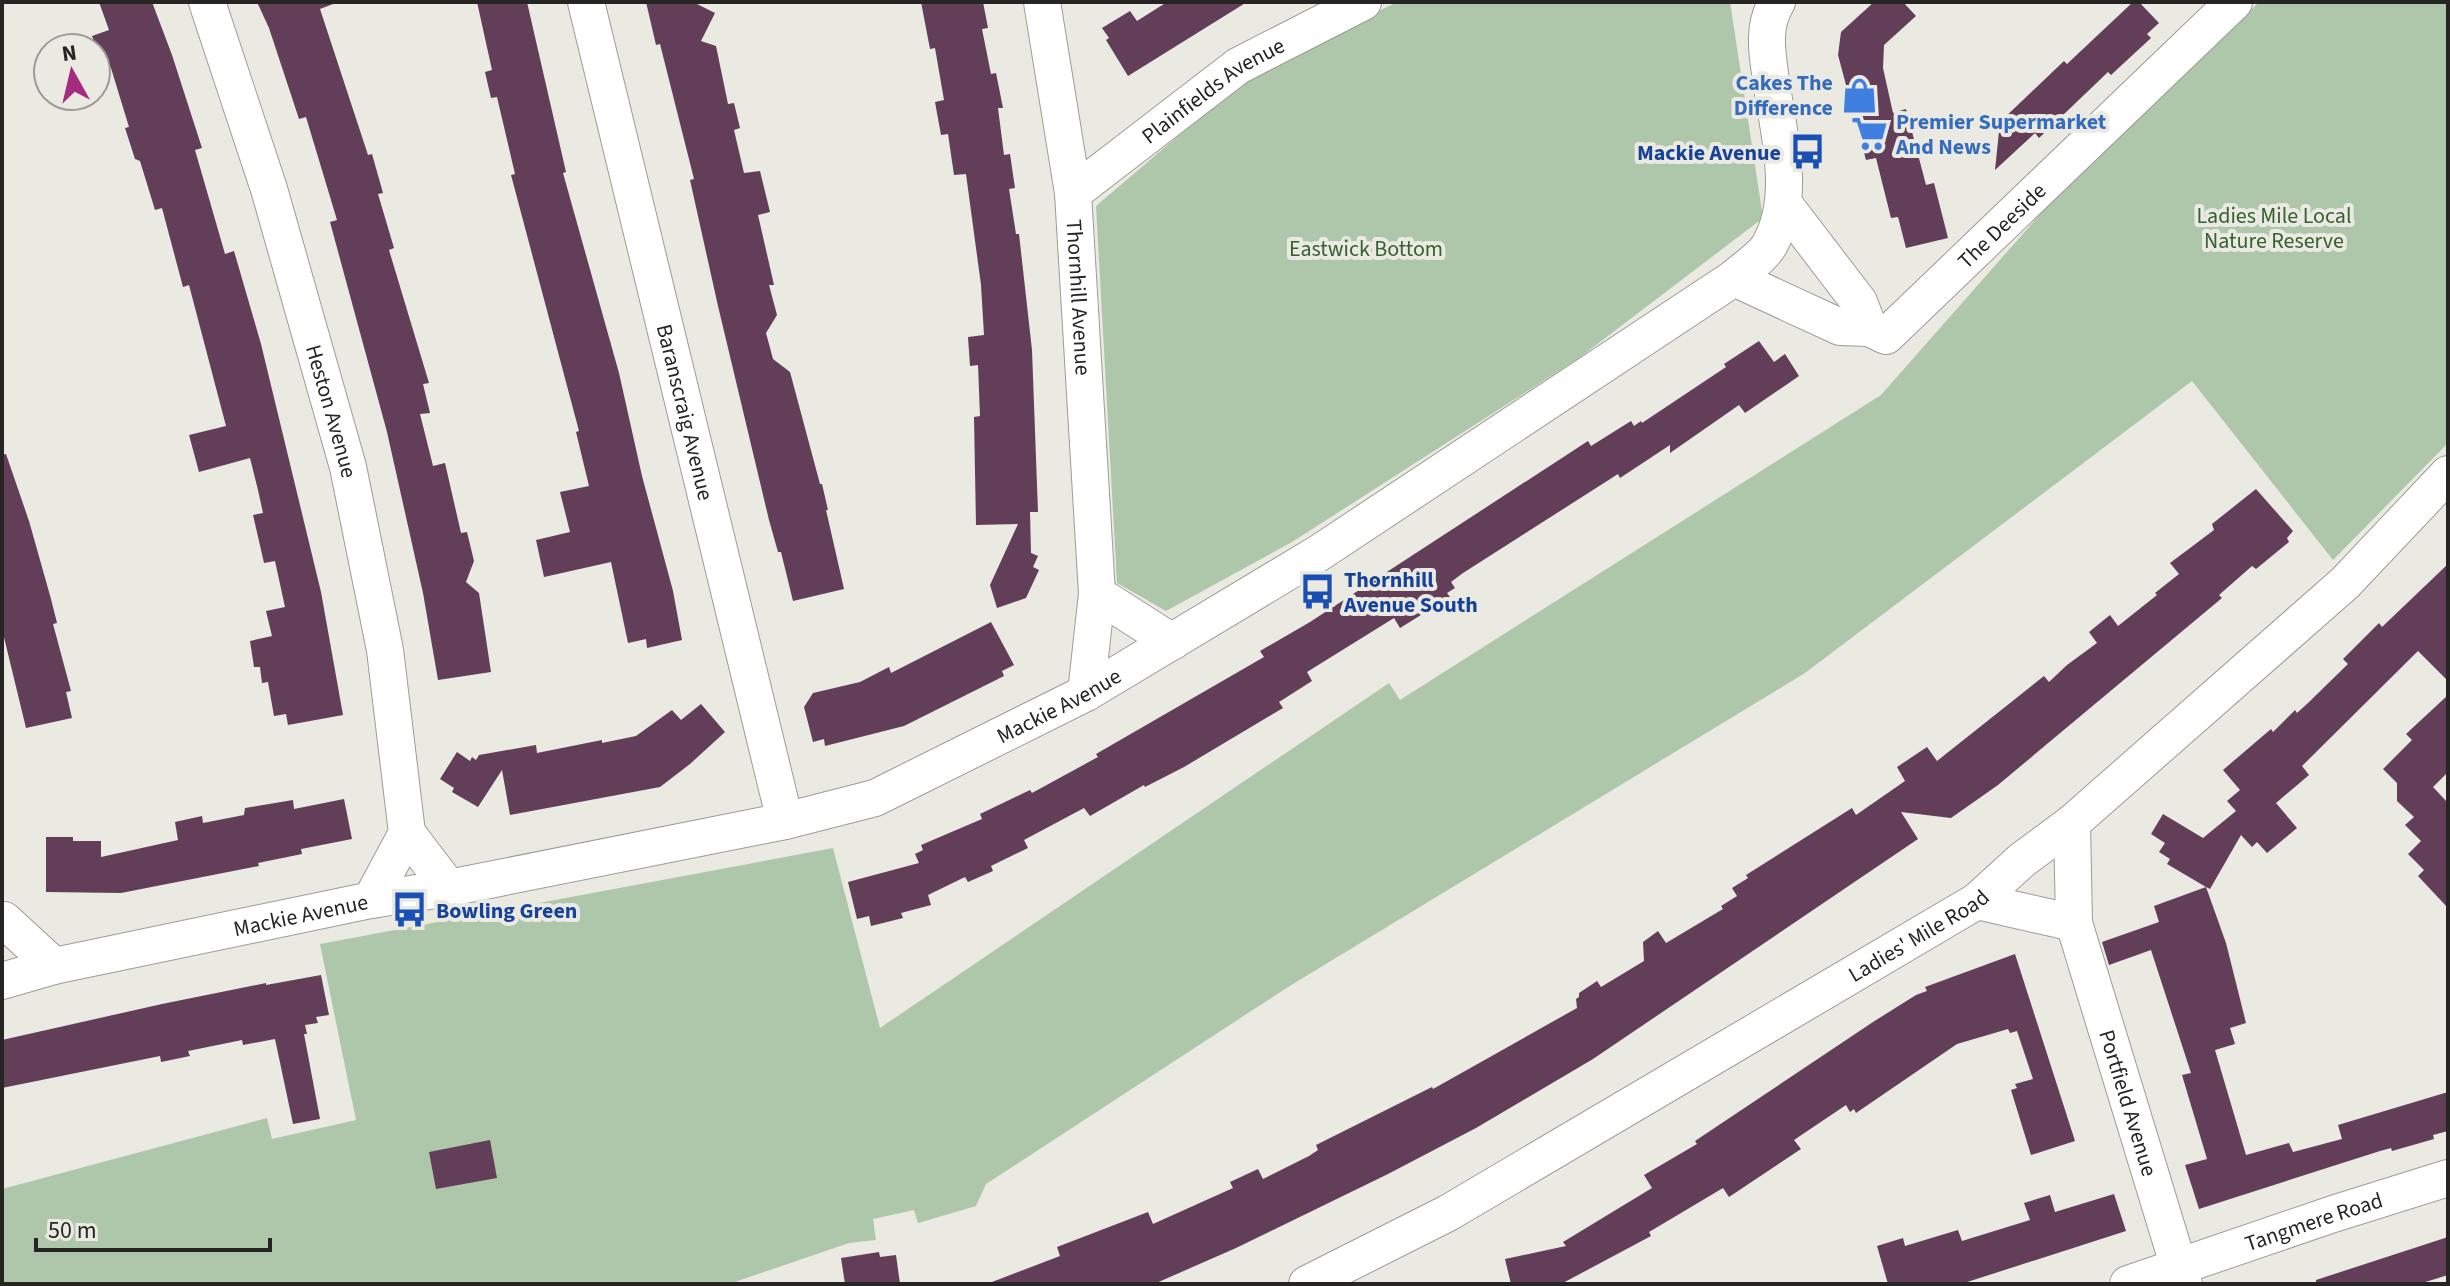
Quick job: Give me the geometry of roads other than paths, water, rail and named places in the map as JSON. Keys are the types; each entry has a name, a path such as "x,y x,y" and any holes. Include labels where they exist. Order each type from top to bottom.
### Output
{"street":[{"name":"Heston Avenue","path":"207,2 269,189 348,467 385,650 407,833"},
{"name":"Baranscraig Avenue","path":"586,2 785,821"},
{"name":"Thornhill Avenue","path":"1042,2 1073,193 1097,594 1086,693"},
{"name":"Plainfields Avenue","path":"1073,193 1238,66 1363,2"},
{"name":"Mackie Avenue","path":"2,981 54,966 371,900 449,888 785,821 875,798 1086,693 1319,553 1734,278 1769,246 1784,204 1783,168 1767,50 1769,15 1777,2"},
{"name":"The Deeside","path":"1734,278 1840,327 1869,328 1886,336 2234,2"},
{"path":"1784,204 1859,302 1869,328"},
{"name":"Ladies' Mile Road","path":"1307,1284 1448,1213 1977,901 2022,860 2072,823 2345,583 2448,474"},
{"path":"1097,594 1172,642"},
{"name":"Portfield Avenue","path":"2072,823 2074,923 2182,1276"},
{"path":"371,900 407,833 449,888"},
{"path":"1977,901 2074,923"},
{"path":"3,918 54,966"},
{"name":"Tangmere Road","path":"2128,1284 2182,1276 2333,1214 2448,1178"}],"place":[{"name":"Cakes The Difference","path":"1859,95"},
{"name":"Premier Supermarket And News","path":"1870,134"},
{"name":"Mackie Avenue","path":"1807,152"},
{"name":"Thornhill Avenue South","path":"1318,592"},
{"name":"Bowling Green","path":"410,910"}],"park label":[{"name":"Ladies Mile Local Nature Reserve","path":"2274,228"},
{"name":"Eastwick Bottom","path":"1366,248"}]}
